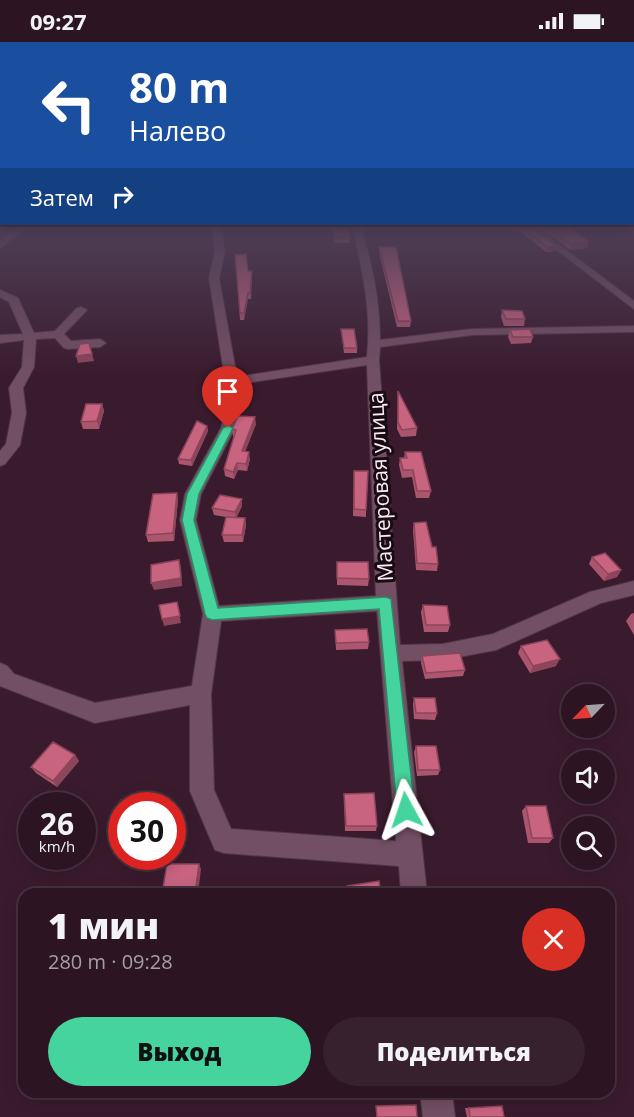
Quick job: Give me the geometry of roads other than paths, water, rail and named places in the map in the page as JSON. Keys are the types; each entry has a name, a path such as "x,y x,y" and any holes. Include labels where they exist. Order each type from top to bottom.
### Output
{"street":[{"path":"215,275 229,366 240,380"},
{"name":"Мастеровая улица","path":"366,275 374,352 386,603 413,888"},
{"path":"594,275 634,306"},
{"path":"0,292 14,300 30,337 28,367 16,388 19,412 13,445 0,461"},
{"path":"0,339 58,334 81,310"},
{"path":"240,380 472,332 634,329"},
{"path":"58,334 68,345 100,342"},
{"path":"240,380 228,428 193,494 188,520 212,614 201,694 202,792 224,842 410,854"},
{"path":"392,653 443,652 495,642 597,597 634,588"},
{"path":"212,614 386,603"},
{"path":"0,672 7,680 95,713 201,694"},
{"path":"437,1098 439,1117"}]}
